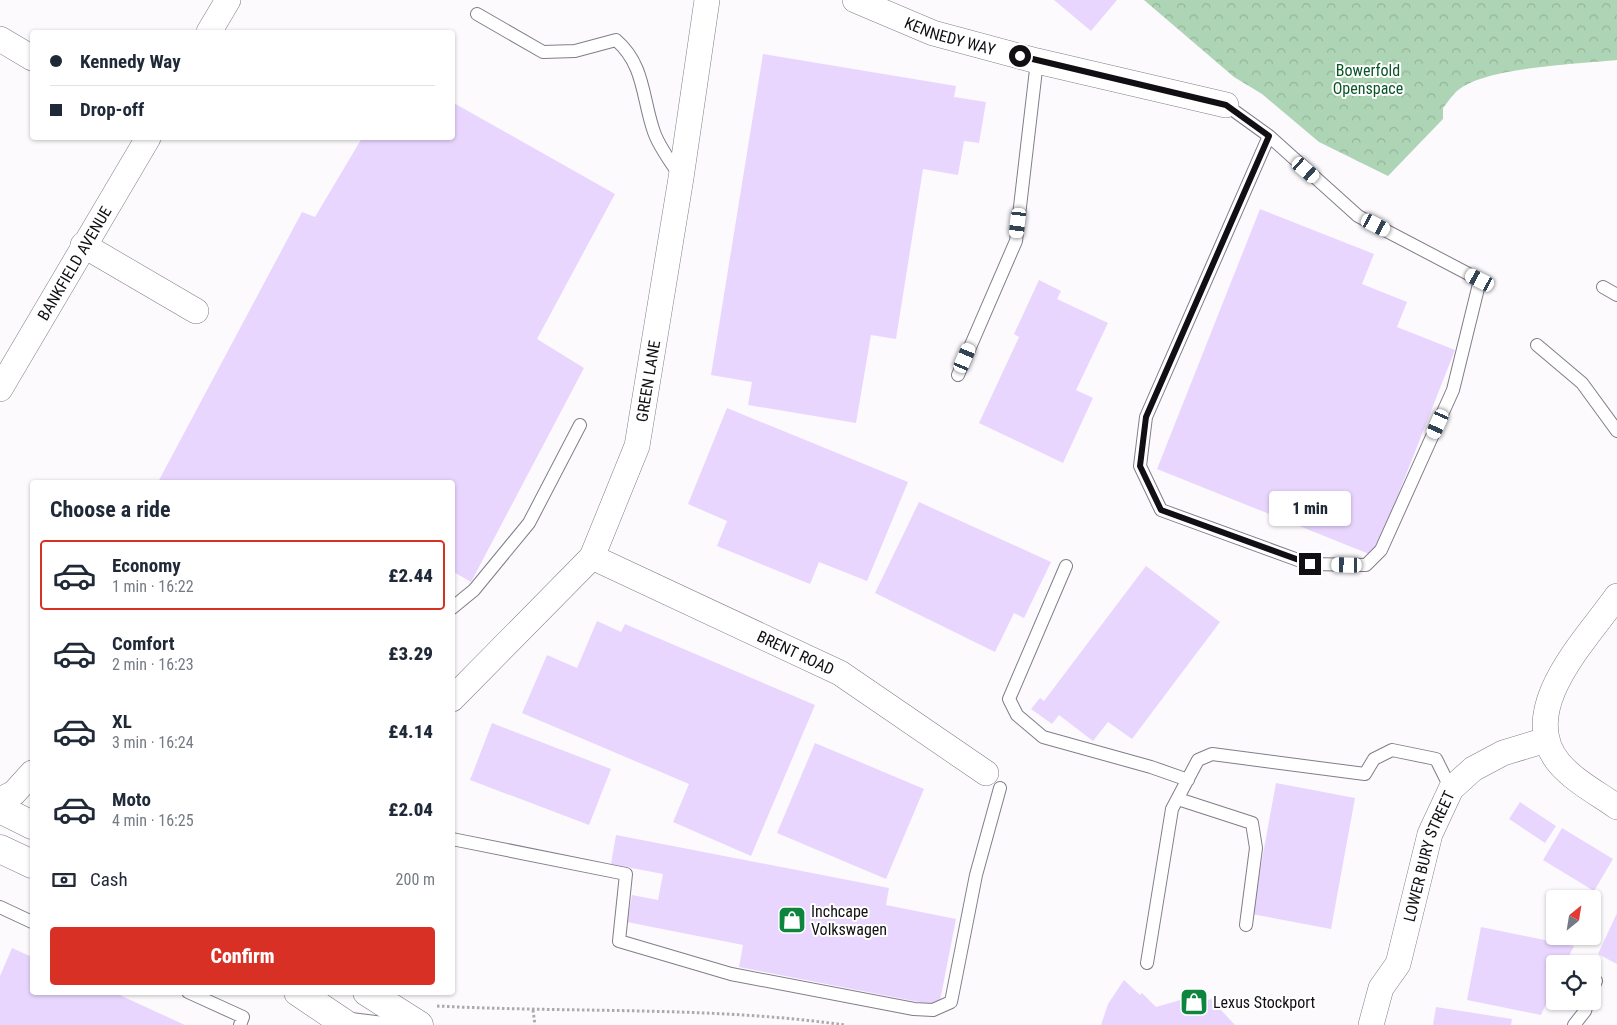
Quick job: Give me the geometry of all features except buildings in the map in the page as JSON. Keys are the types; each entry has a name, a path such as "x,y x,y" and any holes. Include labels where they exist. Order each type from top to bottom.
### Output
{"main road":[{"path":"0,810 30,824"},
{"path":"0,849 30,863"},
{"path":"303,995 343,1021"},
{"path":"374,995 427,1015"}],"street":[{"path":"210,30 228,0"},
{"name":"GREEN LANE","path":"455,696 592,557 637,446 681,178 707,0"},
{"name":"KENNEDY WAY","path":"855,0 933,33 1037,61 1226,105"},
{"path":"0,39 30,57"},
{"name":"BANKFIELD AVENUE","path":"0,389 83,245 147,140"},
{"path":"83,245 196,311"},
{"name":"BRENT ROAD","path":"592,557 840,673 993,780"},
{"path":"1617,596 1560,675 1549,699 1546,740 1559,764 1617,807"},
{"name":"LOWER BURY STREET","path":"1371,1025 1381,988 1398,964 1430,834 1451,789 1473,769 1503,752 1546,740"},
{"path":"0,800 14,792 30,775"}],"lane":[{"path":"477,14 543,52 575,51 616,40 629,50 641,77 654,133 681,178"},
{"path":"958,375 1016,241 1037,61"},
{"path":"1226,105 1269,136 1358,216 1480,280 1452,390 1381,550 1366,565 1310,564 1161,510 1140,466 1146,417 1269,136"},
{"path":"1603,288 1617,295"},
{"path":"1537,345 1582,383 1617,431"},
{"path":"455,606 474,590 529,523 580,425"},
{"path":"1066,566 1009,699 1017,715 1043,736 1151,767 1188,780"},
{"path":"1147,963 1172,809 1198,760 1212,754 1365,774 1374,759 1392,750 1436,758 1451,789"},
{"path":"455,840 626,874 619,942 731,974 914,1009 933,1010 951,1002 993,780"},
{"path":"1178,799 1252,823 1256,848 1246,925"},
{"path":"0,908 30,921"},
{"path":"195,995 243,1017 240,1025"},
{"path":"1574,1025 1584,1010"},
{"path":"343,1021 400,1025"}],"path":[{"path":"427,1015 534,1010 768,1016 845,1025"},
{"path":"534,1010 535,1025"}],"green space":[{"name":"Bowerfold Openspace","path":"1144,0 1617,0 1617,60 1513,71 1474,81 1461,88 1454,95 1443,108 1443,119 1388,176 1319,142 1262,94 1234,77"}],"place":[{"name":"Inchcape Volkswagen","path":"792,920"},
{"name":"Lexus Stockport","path":"1194,1002"}],"route":[{"path":"1020,56 1226,105 1269,136 1146,417 1140,466 1161,510 1310,564"}]}
